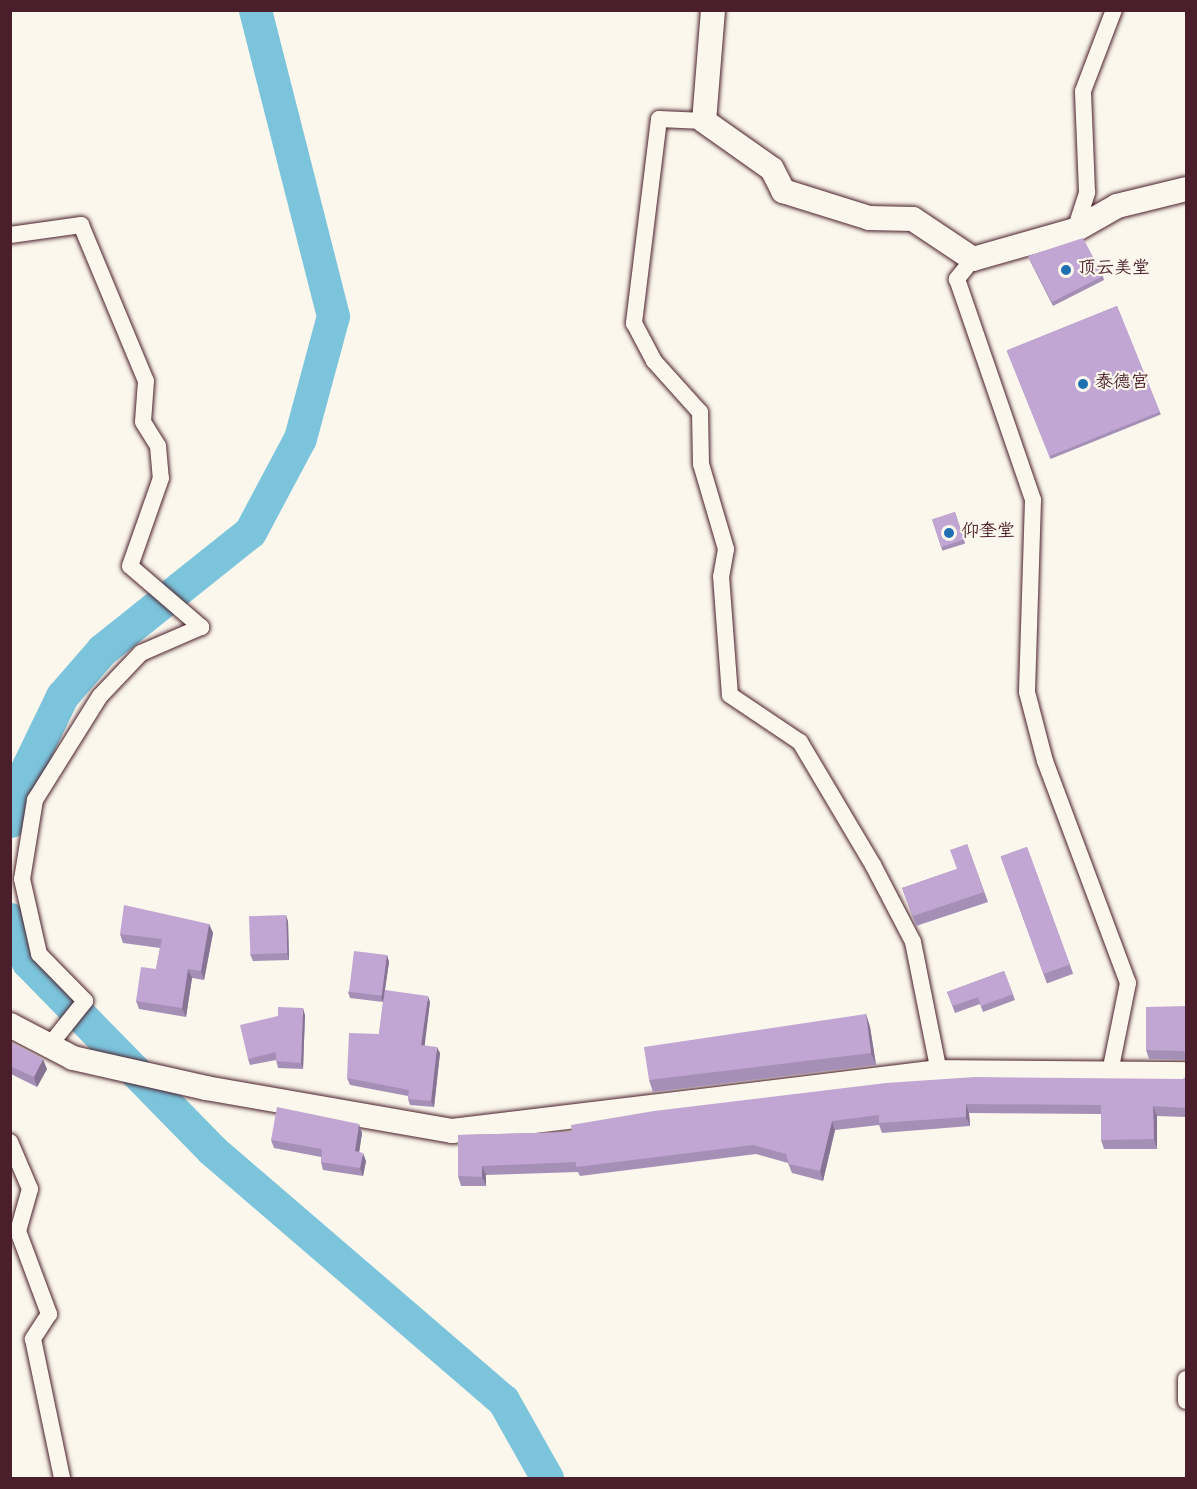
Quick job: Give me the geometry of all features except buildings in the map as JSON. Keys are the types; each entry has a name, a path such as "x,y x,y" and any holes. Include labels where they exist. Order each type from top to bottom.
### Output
{"street":[{"path":"704,121 712,10"},
{"path":"1075,230 1087,192 1083,91 1114,10"},
{"path":"939,1072 913,942 873,865 800,742 730,695 721,576 726,549 701,464 700,412 654,361 634,323 658,118 704,121 772,169 783,191 869,218 913,219 973,259"},
{"path":"1110,1072 1128,983 1045,761 1027,692 1033,501 957,279 973,259 1075,230 1117,206 1186,189"},
{"path":"10,235 81,225 146,381 143,422 158,446 161,478 130,566 201,627 141,652 100,696 35,800 22,879 39,954 85,1001 54,1040"},
{"path":"10,1025 54,1040 73,1058 206,1088 452,1131 939,1072 1186,1074"},
{"path":"10,1142 30,1189 18,1231 49,1314 33,1339 62,1479"},
{"path":"1186,1379 1186,1401"}],"waterway":[{"path":"10,821 19,785 62,696 102,650 250,532 300,438 333,316 255,10"},
{"path":"10,919 28,962 212,1150 503,1400 547,1478"}],"place":[{"name":"顶云美堂","path":"1066,270"},
{"name":"泰德宫","path":"1083,384"},
{"name":"仰奎堂","path":"949,533"}]}
